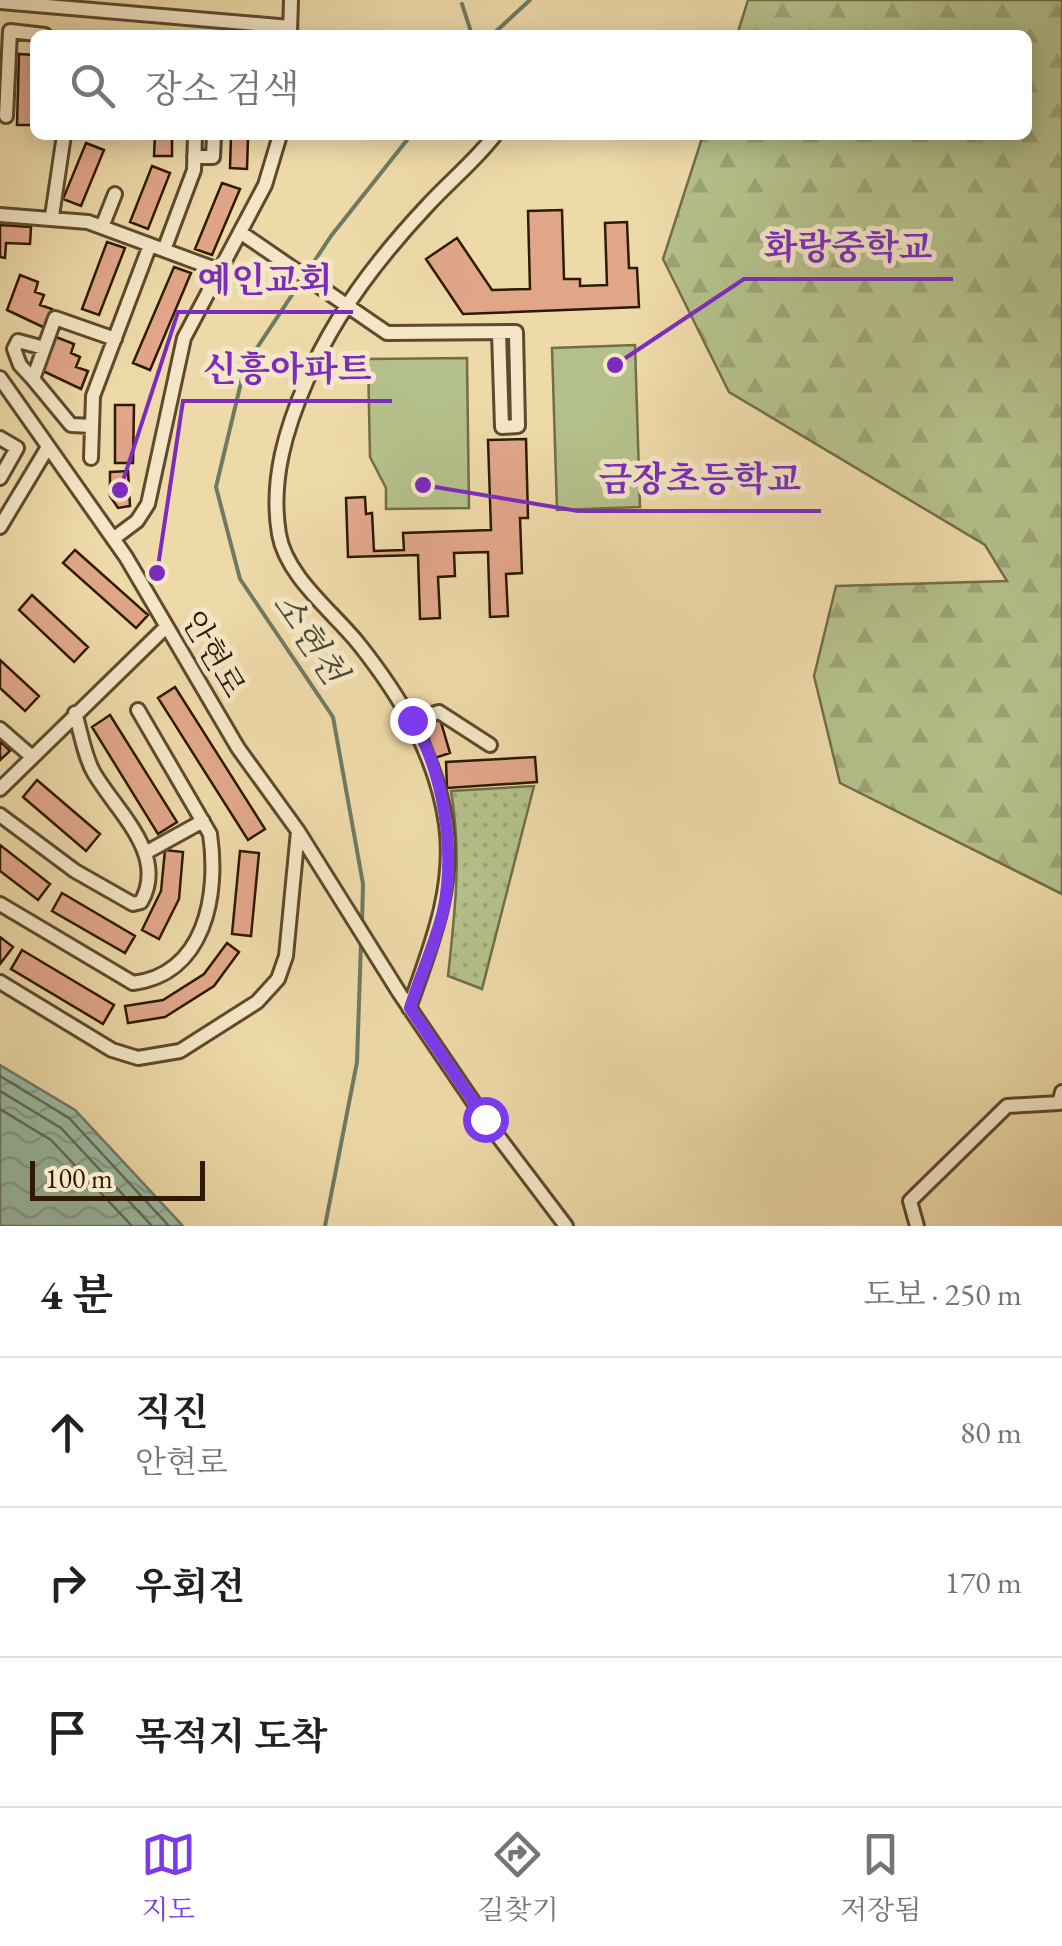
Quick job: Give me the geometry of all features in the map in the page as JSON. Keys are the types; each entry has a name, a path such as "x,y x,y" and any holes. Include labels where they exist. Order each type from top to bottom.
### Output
{"street":[{"path":"290,30 292,0"},
{"path":"0,2 280,30"},
{"path":"6,116 10,32 30,34"},
{"path":"52,216 63,140"},
{"path":"91,458 93,396 194,157 195,140"},
{"path":"194,157 213,157 214,140"},
{"path":"113,539 137,522 148,504 184,338 265,185 278,140"},
{"path":"490,140 425,208 348,306 308,376 284,440 276,492 279,537 296,572 358,644 412,720 434,775 446,826 443,910 410,1008 485,1119 566,1226"},
{"path":"102,227 114,194"},
{"path":"0,215 52,216 102,227 218,270"},
{"path":"240,232 387,333 516,332 518,426 502,427 499,333"},
{"path":"33,379 55,318 114,339"},
{"path":"44,348 18,341 14,349 20,365 70,426 92,426"},
{"name":"안현로","path":"0,378 113,539 238,748 298,832 410,1008"},
{"path":"0,438 17,448 0,478"},
{"path":"0,526 48,447"},
{"path":"0,789 166,627"},
{"path":"0,904 133,983 150,981 184,960 208,916 214,856 203,821 138,710"},
{"path":"412,720 440,712 490,745"},
{"path":"0,815 75,871 134,904 141,902 150,886 147,852 92,768 75,714"},
{"path":"0,729 31,756"},
{"path":"147,852 203,821"},
{"path":"0,982 112,1050 138,1058 180,1051 257,1002 278,978 286,956 298,832"},
{"path":"917,1226 910,1201 1007,1106 1059,1102 1062,1092"}],"green space":[{"path":"748,0 1062,0 1062,894 840,783 814,676 836,586 1007,581 985,545 729,392 663,259 701,140 1032,140 1032,30 739,30"},
{"path":"635,345 640,507 557,510 552,348"},
{"path":"467,358 469,508 386,509 386,488 370,457 368,359"},
{"path":"534,786 482,989 448,976 457,860 451,791"}],"water":[{"path":"0,1065 75,1110 183,1226 0,1226"}],"building":[{"path":"19,54 30,55 30,125 17,125"},
{"path":"155,140 172,140 172,156 154,156"},
{"path":"231,140 248,140 247,169 230,168"},
{"path":"86,143 104,150 81,206 63,199"},
{"path":"152,166 170,173 148,229 130,222"},
{"path":"222,183 240,189 212,255 195,249"},
{"path":"562,210 564,279 580,279 580,286 607,285 605,223 627,222 629,268 637,268 639,307 463,314 426,259 457,238 492,290 530,289 528,211"},
{"path":"0,225 31,227 30,244 6,243 5,258 0,257"},
{"path":"107,242 125,248 99,315 82,309"},
{"path":"174,267 191,273 150,370 133,363"},
{"path":"20,275 38,282 35,292 44,295 40,305 52,309 45,328 7,310"},
{"path":"56,337 74,344 71,353 80,357 76,367 88,371 81,389 43,371"},
{"path":"115,405 134,405 133,463 115,463"},
{"path":"526,439 528,518 520,518 522,573 506,574 508,616 490,617 488,552 454,553 455,576 438,577 440,618 420,619 418,555 348,557 346,498 365,497 366,514 372,513 374,551 404,550 403,533 491,530 488,440"},
{"path":"128,471 130,506 118,508 110,496 110,472"},
{"path":"75,550 148,615 136,628 63,563"},
{"path":"32,595 88,647 74,662 19,610"},
{"path":"0,660 39,696 25,711 0,688"},
{"path":"175,687 265,829 248,840 158,698"},
{"path":"110,715 177,822 158,834 92,727"},
{"path":"440,719 450,753 435,758 424,724"},
{"path":"0,741 10,751 0,760"},
{"path":"535,757 537,782 447,788 446,762"},
{"path":"37,780 100,834 86,851 23,797"},
{"path":"0,845 50,884 38,900 0,871"},
{"path":"165,850 183,852 179,899 159,939 142,930 161,891"},
{"path":"240,851 259,853 251,936 232,934"},
{"path":"62,893 135,936 125,953 52,911"},
{"path":"0,937 13,947 0,964"},
{"path":"227,943 239,952 214,986 165,1017 128,1023 125,1006 163,1000 204,974"},
{"path":"22,950 114,1005 103,1024 11,969"}],"waterway":[{"name":"소현천","path":"497,30 530,0"},
{"path":"462,4 470,30"},
{"name":"소현천","path":"362,924 363,884 333,717 240,579 216,487 245,366 331,236 407,140"},
{"name":"소현천","path":"325,1226 357,1062 361,943"}],"place":[{"name":"화랑중학교","path":"615,365"},
{"name":"금장초등학교","path":"423,485"},
{"name":"예인교회","path":"120,490"},
{"name":"신흥아파트","path":"157,573"}],"route":[{"path":"412,720 434,775 446,826 447,870 443,910 410,1008 485,1119"}]}
